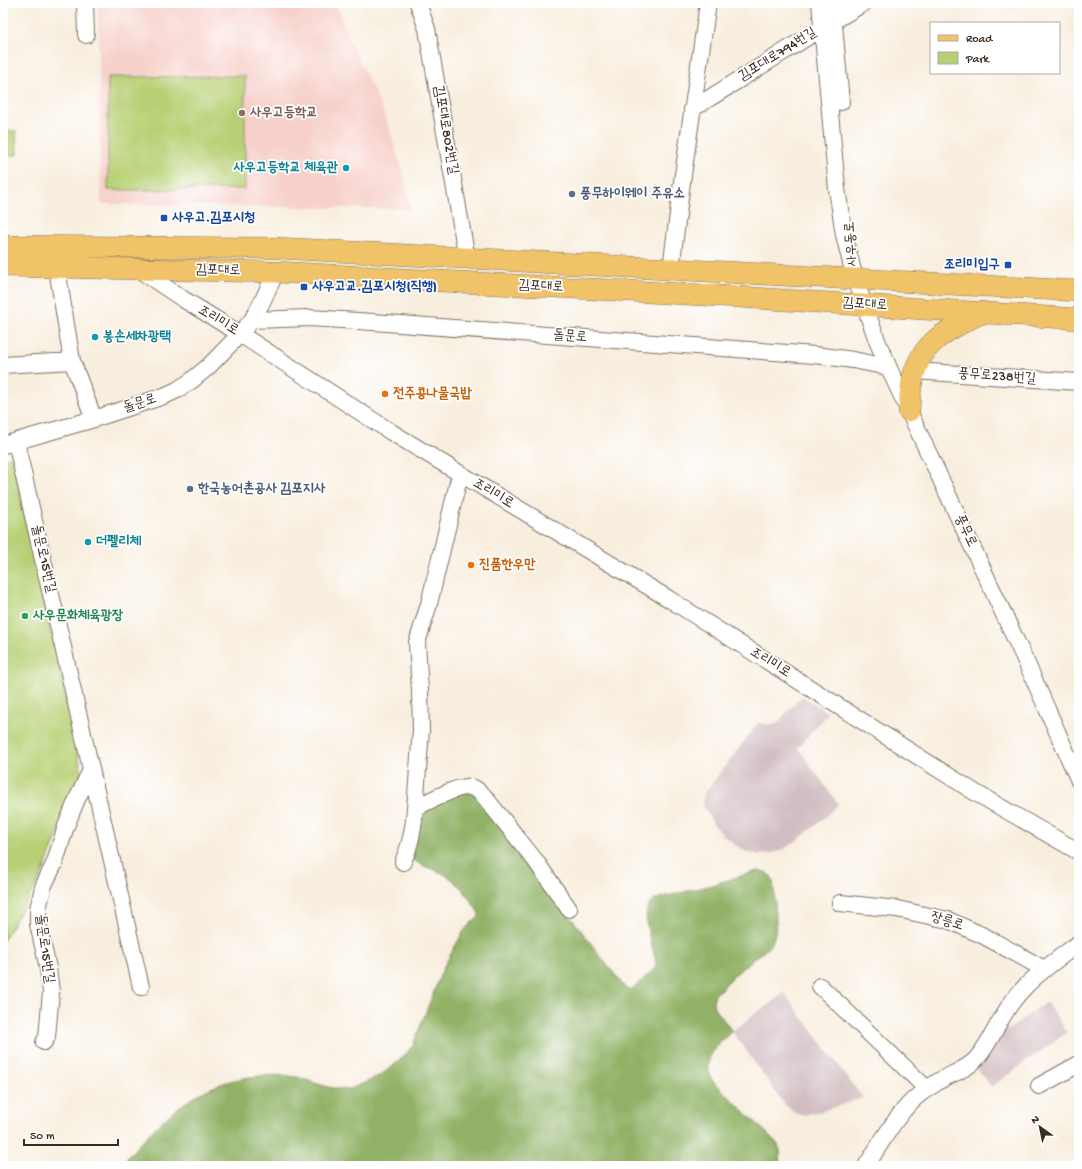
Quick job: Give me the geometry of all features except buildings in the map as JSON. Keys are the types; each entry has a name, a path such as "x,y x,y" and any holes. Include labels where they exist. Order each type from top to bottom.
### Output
{"main road":[{"path":"3,232 96,232 178,237 277,248"},
{"name":"김포대로","path":"3,246 277,248 1079,291"},
{"name":"김포대로","path":"3,266 276,272 739,297 1079,319"},
{"path":"3,277 58,275 132,269"},
{"path":"908,410 913,378 917,364 924,352 934,340 983,312"}],"street":[{"path":"85,3 86,35"},
{"name":"김포대로802번길","path":"418,3 427,29 467,259"},
{"path":"671,269 692,109 708,3"},
{"name":"사우동로","path":"820,3 828,25 855,279"},
{"name":"사우동로","path":"828,25 832,3"},
{"name":"김포대로794번길","path":"692,109 864,3"},
{"name":"조리미로","path":"132,269 240,334 391,432 683,608 976,793 1079,852"},
{"name":"돌문로","path":"10,444 164,396 191,382 209,366 252,320 276,272"},
{"path":"58,275 72,361 94,419"},
{"name":"풍무로","path":"855,279 888,367 1028,666 1079,781"},
{"name":"돌문로","path":"252,320 310,318 373,322 815,355 853,360 888,367"},
{"path":"3,365 72,361"},
{"name":"풍무로238번길","path":"915,371 1079,382"},
{"name":"돌문로15번길","path":"10,444 91,770 141,987"},
{"name":"조리미로","path":"403,862 408,851 413,830 421,718 417,643 460,474"},
{"name":"돌문로15번길","path":"44,1042 46,1037 50,992 48,968 39,928 38,908 43,887 55,862 66,826 91,770"},
{"path":"415,808 460,788 468,786 476,788 523,845 569,909"},
{"name":"장릉로","path":"840,903 897,910 948,920 984,936 1044,969"},
{"path":"866,1166 897,1119 911,1103 937,1082 976,1059 983,1050 1008,1007 1021,992 1044,969 1079,943"},
{"path":"820,986 927,1089"},
{"path":"1039,1086 1079,1064"}],"shaded area":[{"name":"사우고등학교","path":"98,3 336,3 350,41 388,124 405,180 410,209 101,204"},
{"path":"3,304 5,358 3,358"},
{"path":"802,696 828,713 798,748 838,804 829,814 805,834 782,850 770,854 759,855 747,852 735,845 722,834 713,823 704,807 704,794 758,723 775,725"},
{"path":"784,993 863,1098 822,1111 803,1115 796,1114 785,1105 732,1031"},
{"path":"1046,1002 1067,1032 991,1087 977,1068 1000,1036"}],"green space":[{"path":"245,76 245,189 108,190 108,77"},
{"path":"3,131 16,131 17,155 3,155"},
{"name":"사우문화체육광장","path":"12,456 82,773 41,877 3,941 3,459"},
{"path":"462,792 477,795 625,988 629,990 634,988 655,968 656,962 648,933 646,917 649,905 652,902 659,898 708,886 757,871 766,872 771,876 774,886 776,914 774,937 767,949 748,963 715,995 713,1001 714,1007 732,1031 714,1050 708,1067 709,1075 713,1081 776,1142 780,1154 779,1166 121,1166 142,1141 180,1106 209,1089 224,1083 259,1076 278,1075 296,1077 336,1089 349,1089 383,1073 396,1064 408,1052 413,1045 443,968 463,932 479,917 479,914 472,902 459,885 442,873 423,866 413,860 421,813"}],"place":[{"name":"사우고등학교","path":"242,113"},
{"name":"사우고등학교 체육관","path":"346,168"},
{"name":"풍무하이웨이 주유소","path":"572,194"},
{"name":"사우고.김포시청","path":"164,218"},
{"name":"조리미입구","path":"1008,265"},
{"name":"사우고교.김포시청(직행)","path":"304,287"},
{"name":"봉손세차광택","path":"95,337"},
{"name":"전주콩나물국밥","path":"385,394"},
{"name":"한국농어촌공사 김포지사","path":"190,489"},
{"name":"더펠리체","path":"88,542"},
{"name":"진품한우만","path":"471,565"},
{"name":"사우문화체육광장","path":"25,616"}]}
